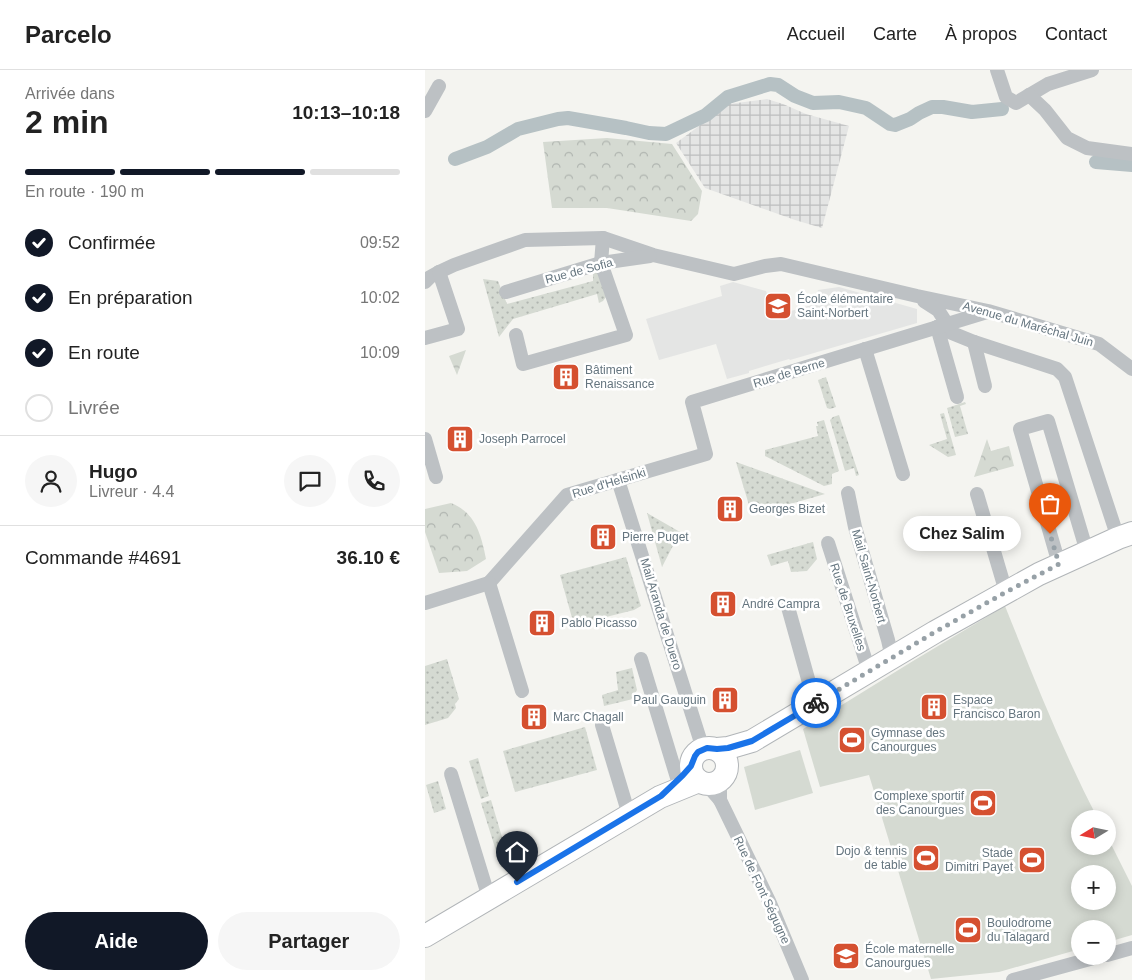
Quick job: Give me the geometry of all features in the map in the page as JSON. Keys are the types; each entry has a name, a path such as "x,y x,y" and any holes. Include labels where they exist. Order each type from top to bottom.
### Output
{"main road":[{"path":"426,932 489,898 629,814 707,773 728,748 752,741 1006,592 1059,564 1125,536"}],"street":[{"path":"997,70 1006,98 1016,104 1048,84 1092,70"},
{"path":"425,110 439,86"},
{"path":"1029,95 1045,110 1067,138 1087,148 1132,154"},
{"path":"425,338 458,329 430,276 454,265 525,240 603,238 601,262 626,335 523,364 516,335"},
{"name":"Avenue du Maréchal Juin","path":"603,238 653,255 734,274 781,264 988,312 1099,344 1132,369"},
{"name":"Rue de Sofia","path":"506,292 601,262 653,255"},
{"name":"Avenue du Maréchal Juin","path":"917,296 938,310 942,326"},
{"name":"Rue de Berne","path":"706,454 692,402 988,312"},
{"path":"942,326 974,342 1057,369 1065,378 1125,536"},
{"path":"942,326 957,397"},
{"path":"974,342 985,386"},
{"path":"865,350 903,474"},
{"path":"1059,564 1020,429 1048,421 1087,552"},
{"path":"425,438 436,477"},
{"name":"Rue d'Helsinki","path":"489,583 567,495 706,454"},
{"name":"Mail Aranda de Duero","path":"618,480 707,773"},
{"name":"Mail Saint-Norbert","path":"848,493 855,526 892,658"},
{"path":"977,494 1006,592"},
{"name":"Rue de Bruxelles","path":"828,543 869,671"},
{"path":"425,603 489,583 522,691"},
{"path":"788,607 815,704"},
{"path":"641,659 707,773"},
{"path":"602,725 629,814"},
{"name":"Rue de Font Ségugne","path":"707,773 769,901 802,980"},
{"path":"451,774 489,898"},
{"path":"1116,952 1132,948"},
{"path":"1013,980 1071,964"}],"shaded area":[{"path":"767,99 806,114 849,126 822,228 705,188 676,143 729,104"},
{"path":"733,282 766,291 770,303 779,301 784,313 815,304 818,290 839,287 917,309 917,323 789,359 727,379 716,344 659,360 646,319 722,296 720,286"}],"green space":[{"path":"607,138 672,144 702,191 698,214 691,221 607,208 552,208 543,142"},
{"path":"593,269 597,271 606,297 603,301 599,303 597,294 513,319 499,337 483,279 498,281 507,304 593,281"},
{"path":"466,350 457,375 449,356"},
{"path":"826,377 836,407 830,409 827,408 818,380"},
{"path":"965,402 966,404 960,406 968,434 955,437 947,408"},
{"path":"944,413 956,455 948,457 929,445 947,439 940,414"},
{"path":"839,415 859,475 856,476 854,468 845,471 830,420"},
{"path":"824,420 839,471 832,474 832,484 824,486 765,456 765,450 818,436 817,422"},
{"path":"987,439 991,451 1009,446 1014,466 974,477"},
{"path":"736,462 825,494 752,515"},
{"path":"451,503 459,507 472,519 479,533 486,559 467,571 439,573 425,532 425,509"},
{"path":"647,513 680,532 662,567"},
{"path":"813,542 817,559 807,571 791,572 788,561 771,566 767,555"},
{"path":"626,557 641,606 634,610 574,625 560,575"},
{"name":"Complexe sportif des Canourgues","path":"1005,606 1060,740 1094,810 1071,810 1071,855 1116,854 1132,886 1132,935 1116,940 1116,920 1071,920 1071,952 999,972 931,979 869,775 820,787 803,729"},
{"path":"447,659 459,699 455,704 456,708 448,718 425,725 425,666"},
{"path":"632,668 637,690 633,699 604,706 602,695 618,690 616,672"},
{"path":"585,727 597,770 515,792 503,751"},
{"path":"800,750 813,793 755,810 744,767"},
{"path":"478,758 489,796 481,799 469,761"},
{"path":"438,781 446,809 434,813 426,785"},
{"path":"491,800 510,864 501,867 481,803"}],"waterway":[{"path":"455,159 487,147 518,129 558,119 568,118 649,133 666,134 706,115 728,97 770,84 778,85 795,96 813,103 839,102 866,108 890,124 895,125 932,107 972,112 1002,109"},
{"path":"1096,162 1132,165"}],"way so far":[{"path":"816,703 935,632 1059,564 1050,534"}],"place":[{"name":"École élémentaire Saint-Norbert","path":"778,306"},
{"name":"Bâtiment Renaissance","path":"566,377"},
{"name":"Joseph Parrocel","path":"460,439"},
{"name":"Georges Bizet","path":"730,509"},
{"name":"Chez Salim","path":"1050,534"},
{"name":"Pierre Puget","path":"603,537"},
{"name":"André Campra","path":"723,604"},
{"name":"Pablo Picasso","path":"542,623"},
{"name":"Paul Gauguin","path":"725,700"},
{"name":"Espace Francisco Baron","path":"934,707"},
{"name":"Marc Chagall","path":"534,717"},
{"name":"Gymnase des Canourgues","path":"852,740"},
{"name":"Complexe sportif des Canourgues","path":"983,803"},
{"name":"Dojo & tennis de table","path":"926,858"},
{"name":"Stade Dimitri Payet","path":"1032,860"},
{"name":"Boulodrome du Talagard","path":"968,930"},
{"name":"École maternelle Canourgues","path":"846,956"}],"route":[{"path":"517,882 661,796 678,781 691,766 692,760 698,752 703,749 728,748 752,741 816,703"}]}
